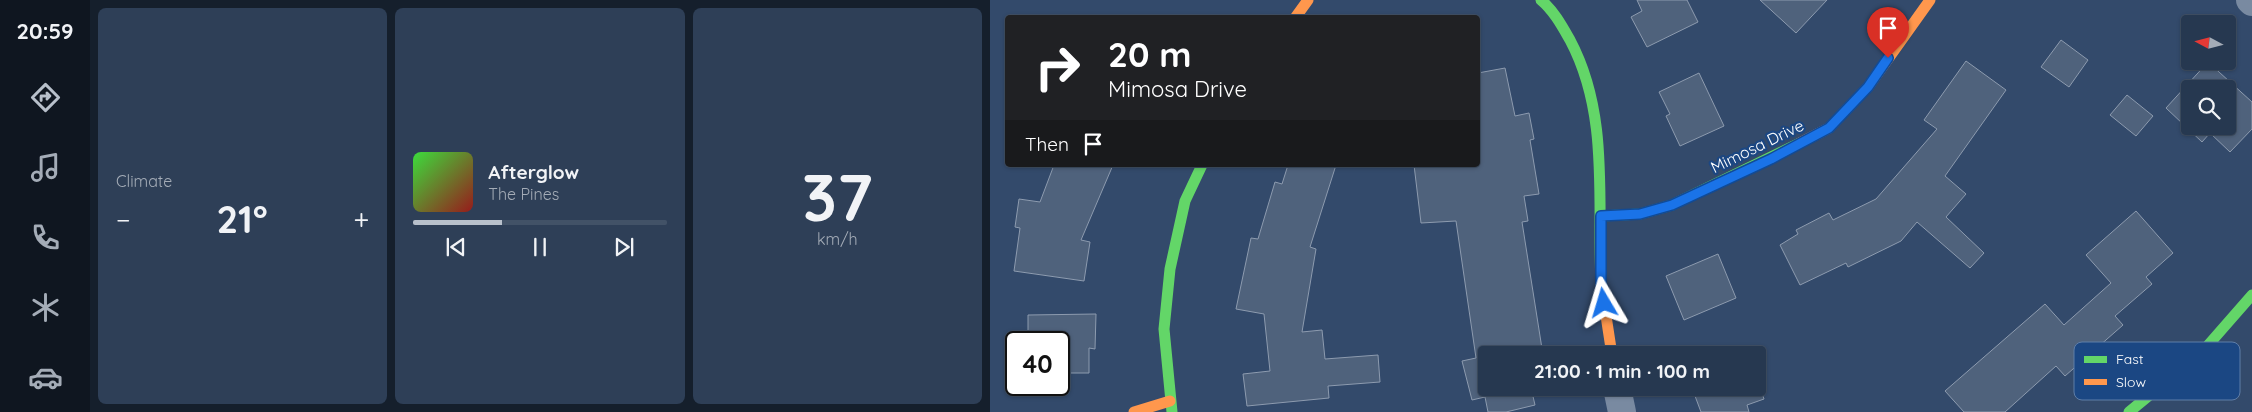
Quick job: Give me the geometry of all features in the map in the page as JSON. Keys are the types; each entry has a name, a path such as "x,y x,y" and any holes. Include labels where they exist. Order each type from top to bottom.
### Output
{"street":[{"path":"1297,15 1308,0"},
{"path":"1541,0 1548,6 1573,43 1594,97 1600,156 1601,283 1611,346"},
{"name":"Mimosa Drive","path":"1601,216 1640,214 1672,205 1771,159 1829,128 1868,87 1930,0"},
{"path":"1134,412 1171,407 1164,329 1170,269 1185,201 1201,167"},
{"path":"2211,342 2252,295"},
{"path":"1619,396 1622,412"},
{"path":"2129,412 2144,400"}],"building":[{"path":"1637,0 1687,0 1698,22 1647,47 1631,17 1642,11"},
{"path":"1760,0 1827,0 1796,33"},
{"path":"2061,40 2088,60 2069,87 2041,67"},
{"path":"1966,61 2006,90 1945,176 1966,194 1946,217 1984,253 1970,268 1917,222 1901,241 1848,267 1846,263 1800,285 1780,245 1798,234 1796,230 1829,213 1833,220 1876,199 1937,129 1924,120"},
{"path":"1505,68 1515,116 1529,113 1534,139 1530,140 1539,194 1524,196 1528,221 1522,222 1542,346 1478,346 1478,396 1533,396 1535,405 1506,412 1488,412 1485,397 1472,400 1462,361 1476,358 1456,221 1421,223 1414,167 1480,167 1480,73"},
{"path":"2201,70 2217,70 2228,80 2192,80"},
{"path":"1699,73 1724,126 1680,146 1666,116 1670,114 1659,92"},
{"path":"2236,87 2252,102 2252,129 2230,152 2212,135 2236,135"},
{"path":"2181,92 2181,122 2166,108"},
{"path":"2127,95 2153,116 2136,136 2110,115"},
{"path":"2195,135 2208,135 2202,142"},
{"path":"1053,167 1112,167 1081,240 1090,242 1084,281 1014,271 1020,228 1015,227 1019,199 1040,202"},
{"path":"1287,167 1335,167 1310,247 1316,249 1302,332 1322,330 1325,359 1378,355 1380,382 1328,386 1329,398 1247,406 1243,374 1270,371 1264,314 1236,309 1251,238 1258,239 1275,182 1282,184"},
{"path":"2136,211 2173,253 2146,277 2152,284 2115,316 2123,325 2104,342 2074,342 2074,368 2065,376 2056,366 2005,412 1964,412 1945,391 2045,304 2064,325 2111,283 2086,255"},
{"path":"1718,254 1736,298 1684,320 1666,276"},
{"path":"1096,314 1095,349 1089,348 1089,373 1070,373 1070,331 1028,331 1028,315"},
{"path":"1695,396 1763,396 1764,399 1747,405 1749,412 1701,412"}],"traffic: fast":[{"path":"1541,0 1554,14 1570,40 1583,69 1591,98 1599,159 1601,283"},
{"path":"1601,216 1640,214 1672,205 1800,143"},
{"path":"1172,412 1164,329 1170,269 1185,201 1201,167"},
{"path":"2211,342 2252,295"},
{"path":"2129,412 2144,400"}],"traffic: slow":[{"path":"1297,15 1308,0"},
{"path":"1800,143 1829,128 1868,87 1930,0"},
{"path":"1601,283 1611,346"},
{"path":"1134,412 1170,401"}],"route":[{"path":"1604,303 1601,283 1601,216 1640,214 1672,205 1771,159 1829,128 1868,87 1888,58"}]}
